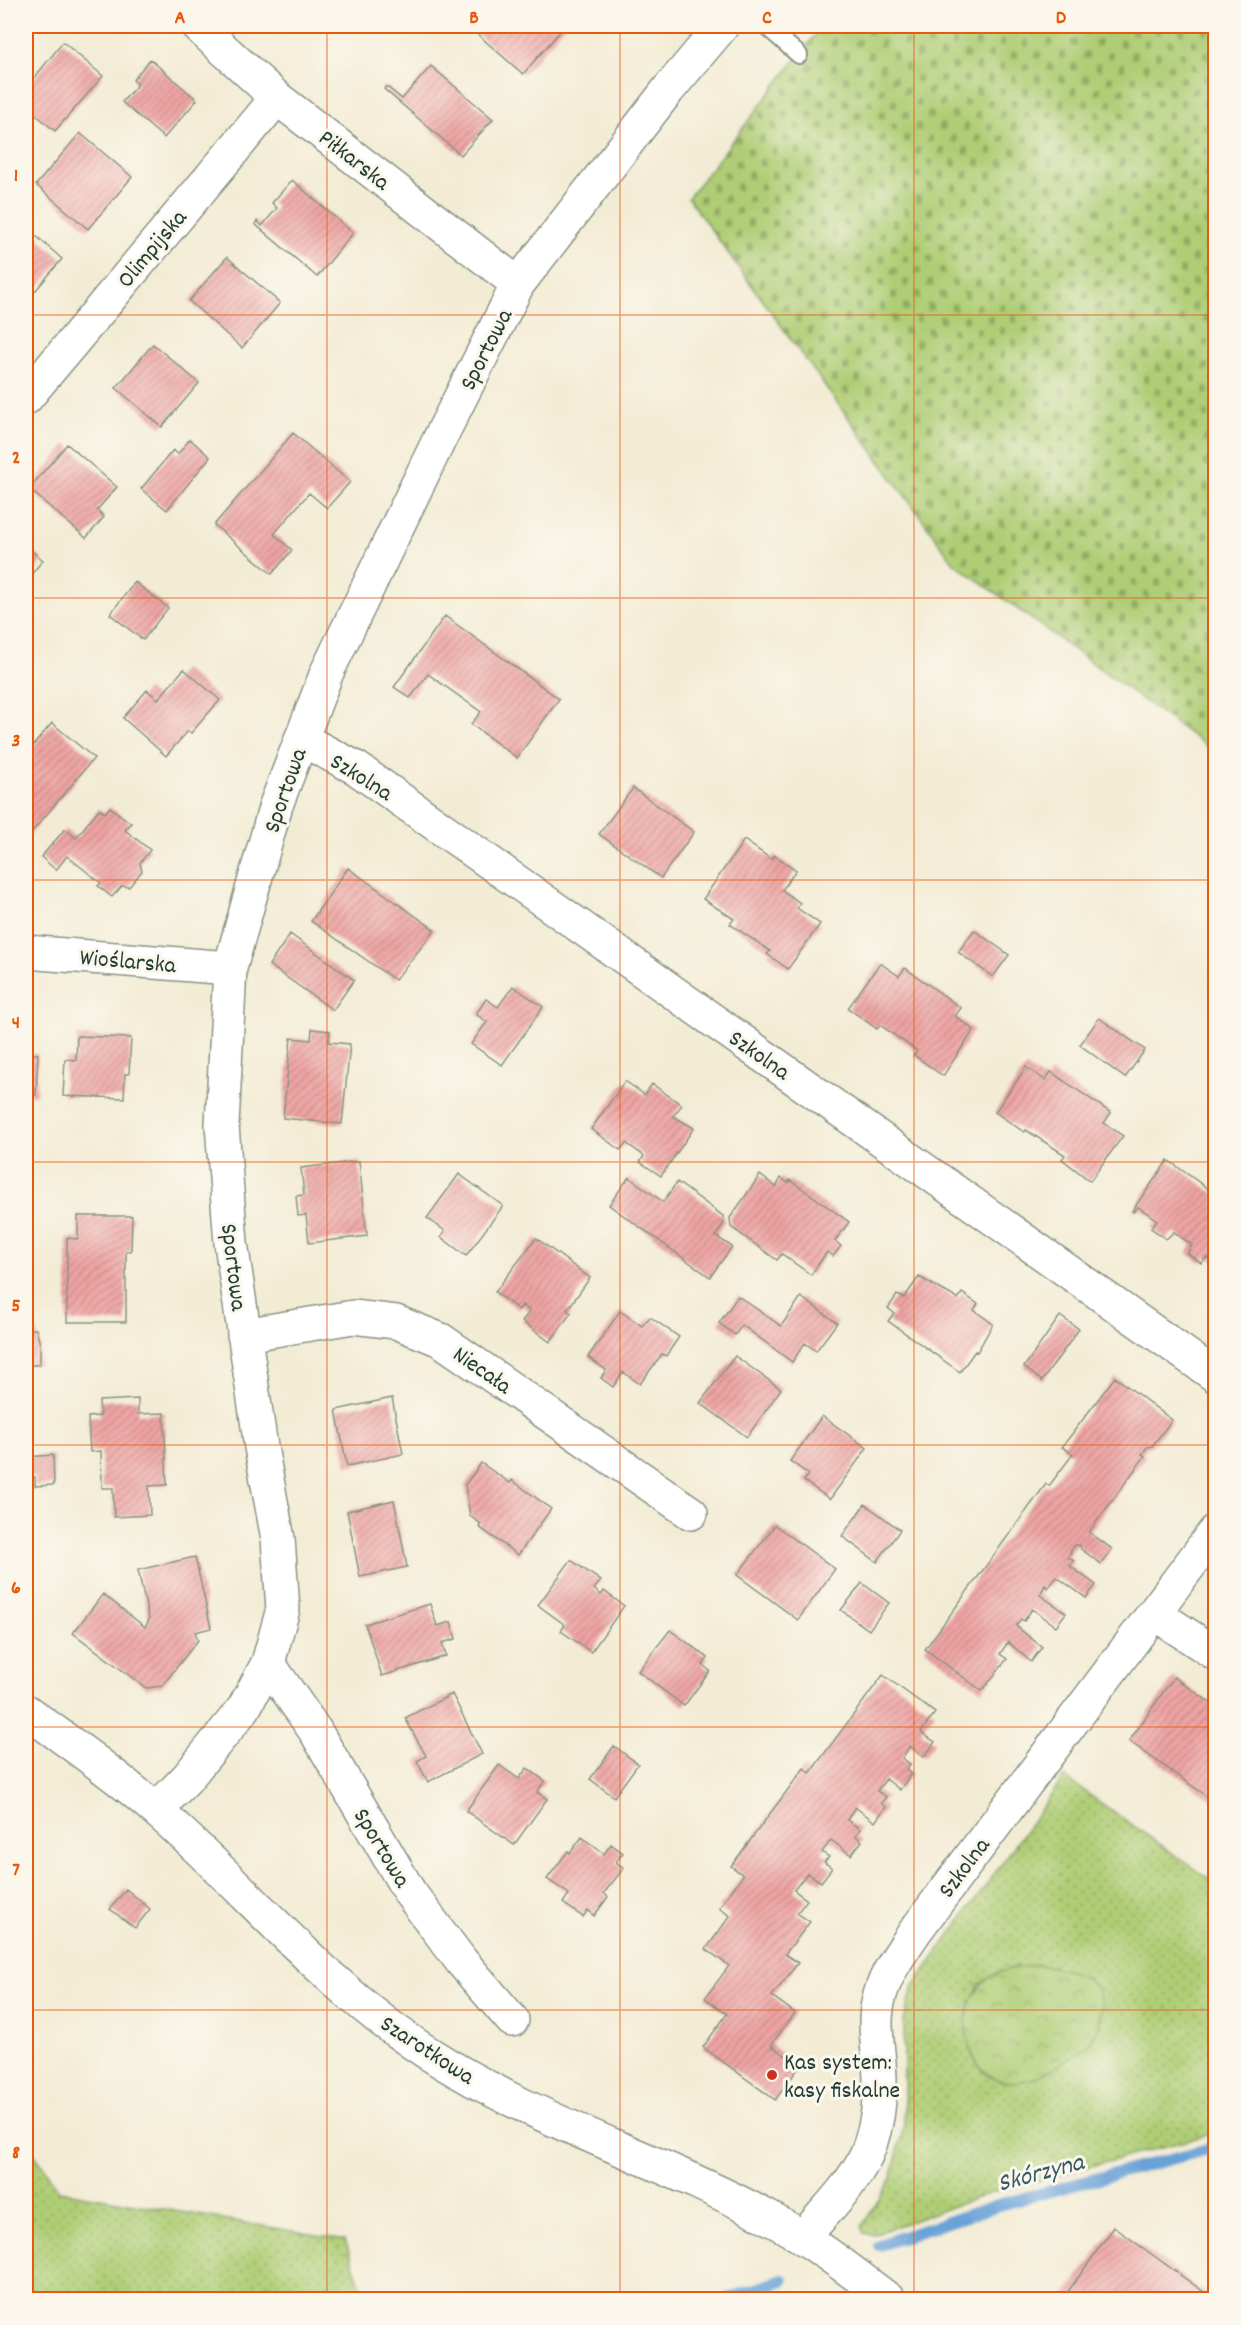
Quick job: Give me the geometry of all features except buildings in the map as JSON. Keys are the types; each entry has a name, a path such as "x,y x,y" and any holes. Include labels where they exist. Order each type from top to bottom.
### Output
{"street":[{"name":"Piłkarska","path":"198,26 277,98 518,284"},
{"name":"Sportowa","path":"156,1810 187,1778 244,1708 268,1663 284,1609 278,1539 261,1447 231,1243 222,1125 230,968 276,805 327,672 441,436 518,284 668,90 722,26"},
{"name":"Olimpijska","path":"26,398 277,98"},
{"name":"Szkolna","path":"301,740 356,768 1215,1376"},
{"name":"Wioślarska","path":"26,952 230,968"},
{"name":"Niecała","path":"244,1335 353,1317 396,1322 441,1340 691,1513"},
{"name":"Szkolna","path":"803,2238 855,2175 870,2147 878,2116 880,2082 876,2022 879,1996 888,1972 930,1912 1215,1530"},
{"path":"1154,1613 1215,1654"},
{"name":"Sportowa","path":"268,1663 316,1732 411,1893 462,1962 512,2020"},
{"name":"Szarotkowa","path":"26,1711 81,1750 156,1810 335,1982 386,2024 428,2053 471,2079 513,2100 739,2202 803,2238 889,2300"}],"lane":[{"path":"766,26 799,55"}],"green space":[{"path":"822,26 1215,26 1215,752 954,563 688,198"},
{"path":"1064,1777 1215,1883 1215,2133 991,2193 872,2235 864,2233 862,2226 891,2180 904,2125 904,2021 913,1987","holes":["1016,1967 1100,1996 1101,2018 983,2071 973,2057 968,2040 978,1985 997,1973"]},
{"path":"1038,1965 1075,1973 1094,1985 1101,2003 1100,2023 1085,2047 1041,2075 1018,2082 996,2079 986,2073 977,2063 967,2039 966,2025 971,2000 987,1980 998,1973 1013,1968"},
{"path":"26,2141 59,2191 345,2240 365,2299 26,2299"}],"waterway":[{"name":"Skórzyna","path":"879,2245 998,2205 1216,2147"},
{"name":"Skórzyna","path":"725,2300 783,2280"}],"place":[{"name":"Kas system: kasy fiskalne","path":"772,2075"}]}
